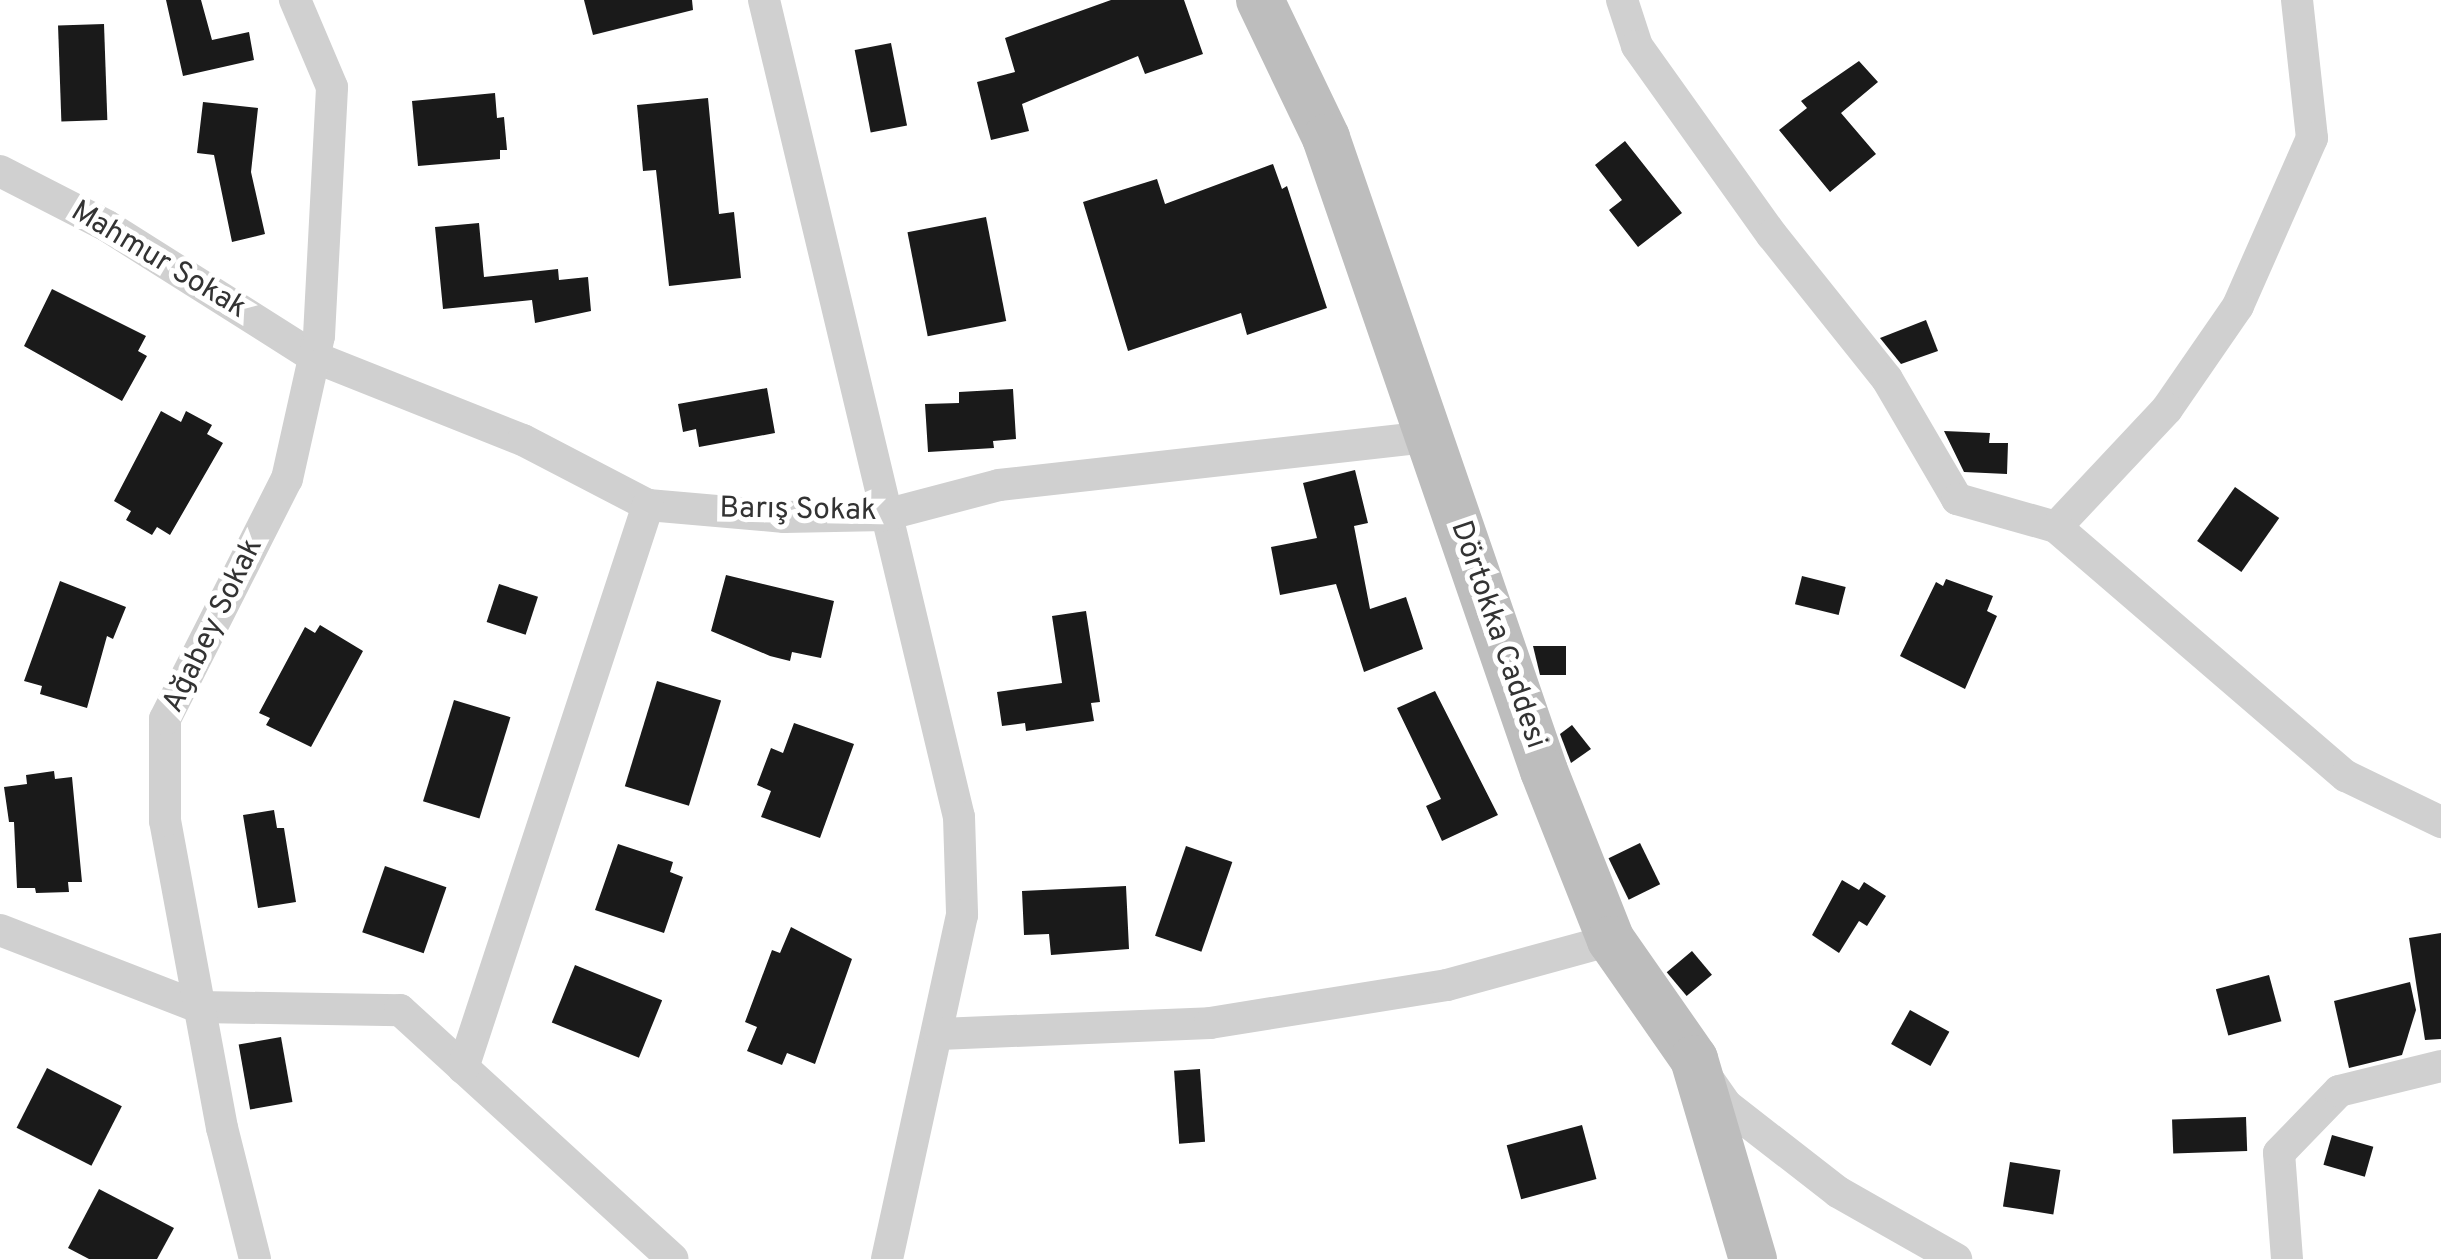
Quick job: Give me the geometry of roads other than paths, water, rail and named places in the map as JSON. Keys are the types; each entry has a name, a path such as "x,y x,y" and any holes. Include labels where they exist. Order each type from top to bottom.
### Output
{"street":[{"name":"Ağabey Sokak","path":"256,1259 200,1007 165,822 165,719 287,479 314,358 332,87 295,0"},
{"path":"764,0 958,816 962,915 887,1259"},
{"name":"Dörtokka Caddesi","path":"1260,0 1326,138 1428,438 1611,940 1694,1059 1753,1259"},
{"path":"1622,0 1637,46 1772,235 1887,379 1957,499 2056,527 2346,776 2441,822"},
{"path":"2056,527 2166,410 2238,306 2312,138 2296,0"},
{"name":"Mahmur Sokak","path":"0,171 107,226 314,358"},
{"name":"Barış Sokak","path":"314,358 523,440 648,505 784,517 885,514 1000,486 1428,438"},
{"path":"463,1068 648,505"},
{"path":"0,930 200,1007 400,1010 639,1245 673,1259"},
{"path":"939,1034 1210,1023 1447,985 1611,940"},
{"path":"1694,1059 1726,1105 1838,1192 1956,1259"},
{"path":"2288,1259 2279,1153 2339,1090 2441,1066"}]}
